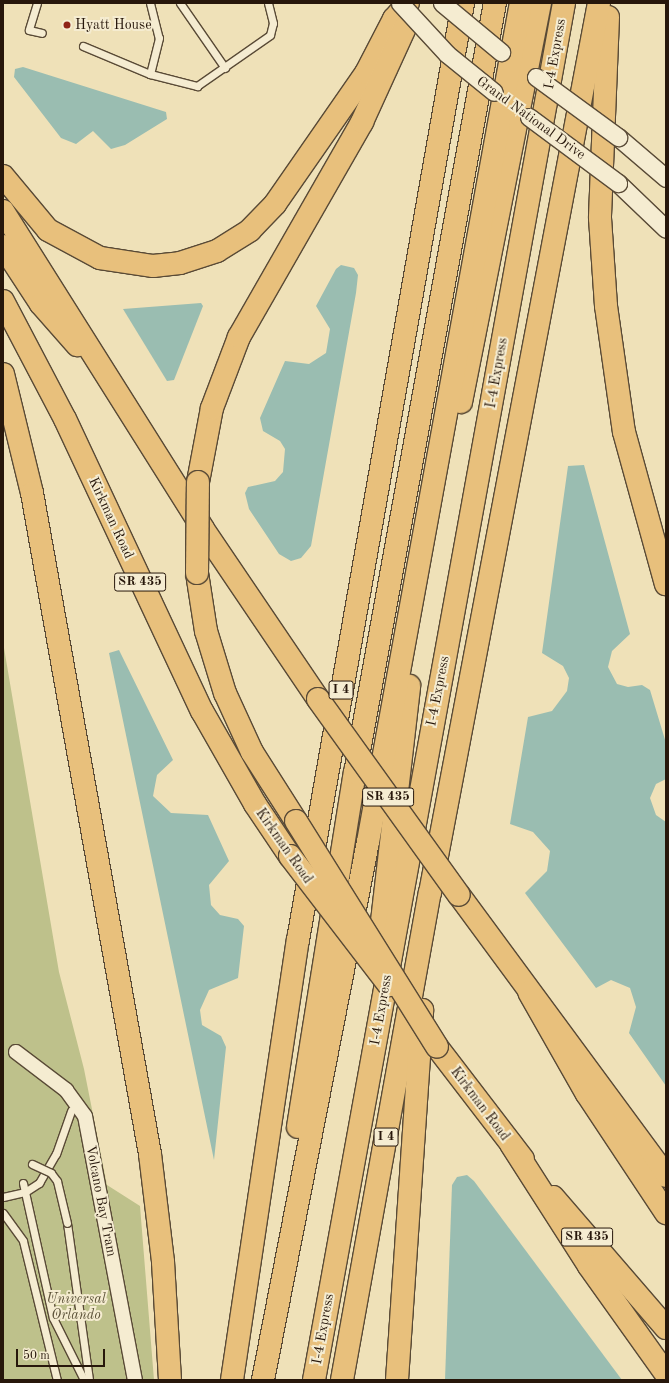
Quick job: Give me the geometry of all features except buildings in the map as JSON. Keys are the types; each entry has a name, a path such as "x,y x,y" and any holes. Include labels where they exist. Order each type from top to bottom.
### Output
{"main road":[{"path":"3,176 48,230 100,258 153,266 184,262 217,251 257,224 281,197 408,3"},
{"path":"415,3 389,68 362,122 237,342 212,408 198,482 197,573 208,641 229,703 255,757 437,1047"},
{"name":"I 4","path":"232,1380 302,917 463,3"},
{"path":"262,1380 355,773 495,3"},
{"path":"364,1102 390,835 412,666 518,64 521,3"},
{"path":"518,64 540,3"},
{"name":"I-4 Express","path":"314,1380 564,3"},
{"name":"I 4","path":"342,1380 430,893 599,3"},
{"path":"606,3 600,218 606,306 624,432 666,584"},
{"path":"262,1380 511,104"},
{"name":"SR 435","path":"3,211 203,529 318,699 529,992 666,1176"},
{"path":"3,246 41,304 123,400"},
{"name":"Kirkman Road","path":"3,301 62,412 202,711 290,856 511,1144 666,1328"},
{"path":"3,374 32,493 150,1154 163,1254 170,1380"},
{"path":"398,1373 430,893"},
{"path":"529,992 587,1094 666,1213"},
{"path":"511,1144 589,1266 666,1374"}],"street":[{"name":"Grand National Drive","path":"400,3 447,54 511,104 618,182 666,229"},
{"path":"442,3 518,64 618,137 666,178"},
{"name":"Volcano Bay Tram","path":"16,1052 66,1090 85,1116 135,1380"}],"lane":[{"path":"37,3 29,30 42,33"},
{"path":"150,3 159,38 150,74"},
{"path":"180,3 225,68"},
{"path":"83,46 150,74 194,86 225,68 270,35 273,23 268,3"},
{"path":"3,1196 25,1192 39,1183 50,1168 71,1111"},
{"path":"32,1164 51,1173 57,1182 67,1223 89,1380"},
{"path":"23,1183 53,1318 84,1380"},
{"path":"3,1213 23,1241 57,1380"}],"green space":[{"name":"Universal Orlando","path":"3,642 59,972 84,1069 107,1185 140,1206 154,1380 3,1380"}],"water":[{"path":"23,67 166,112 167,119 125,145 111,149 93,131 76,144 61,138 14,77 15,69"},
{"path":"341,265 354,268 358,275 356,293 311,546 301,558 291,561 279,554 249,509 245,493 248,487 275,481 283,472 285,449 280,441 263,431 260,418 285,361 309,364 326,353 330,329 316,306 336,269"},
{"path":"201,303 203,306 174,380 167,381 123,309"},
{"path":"584,465 630,634 612,651 608,667 617,684 628,687 642,685 650,690 666,743 666,779 656,784 650,798 656,815 666,822 666,1086 629,1033 636,1007 630,988 611,980 596,988 525,893 547,871 550,851 533,832 510,824 528,717 552,711 567,691 569,678 563,666 542,653 568,466"},
{"path":"119,650 173,760 157,775 153,796 171,813 208,815 229,861 209,885 211,905 220,915 238,919 244,926 238,978 209,990 200,1010 202,1025 221,1036 226,1047 214,1160 109,653"},
{"path":"467,1175 474,1181 622,1380 445,1380 452,1185 457,1177"}],"place":[{"name":"Hyatt House","path":"67,25"}]}
